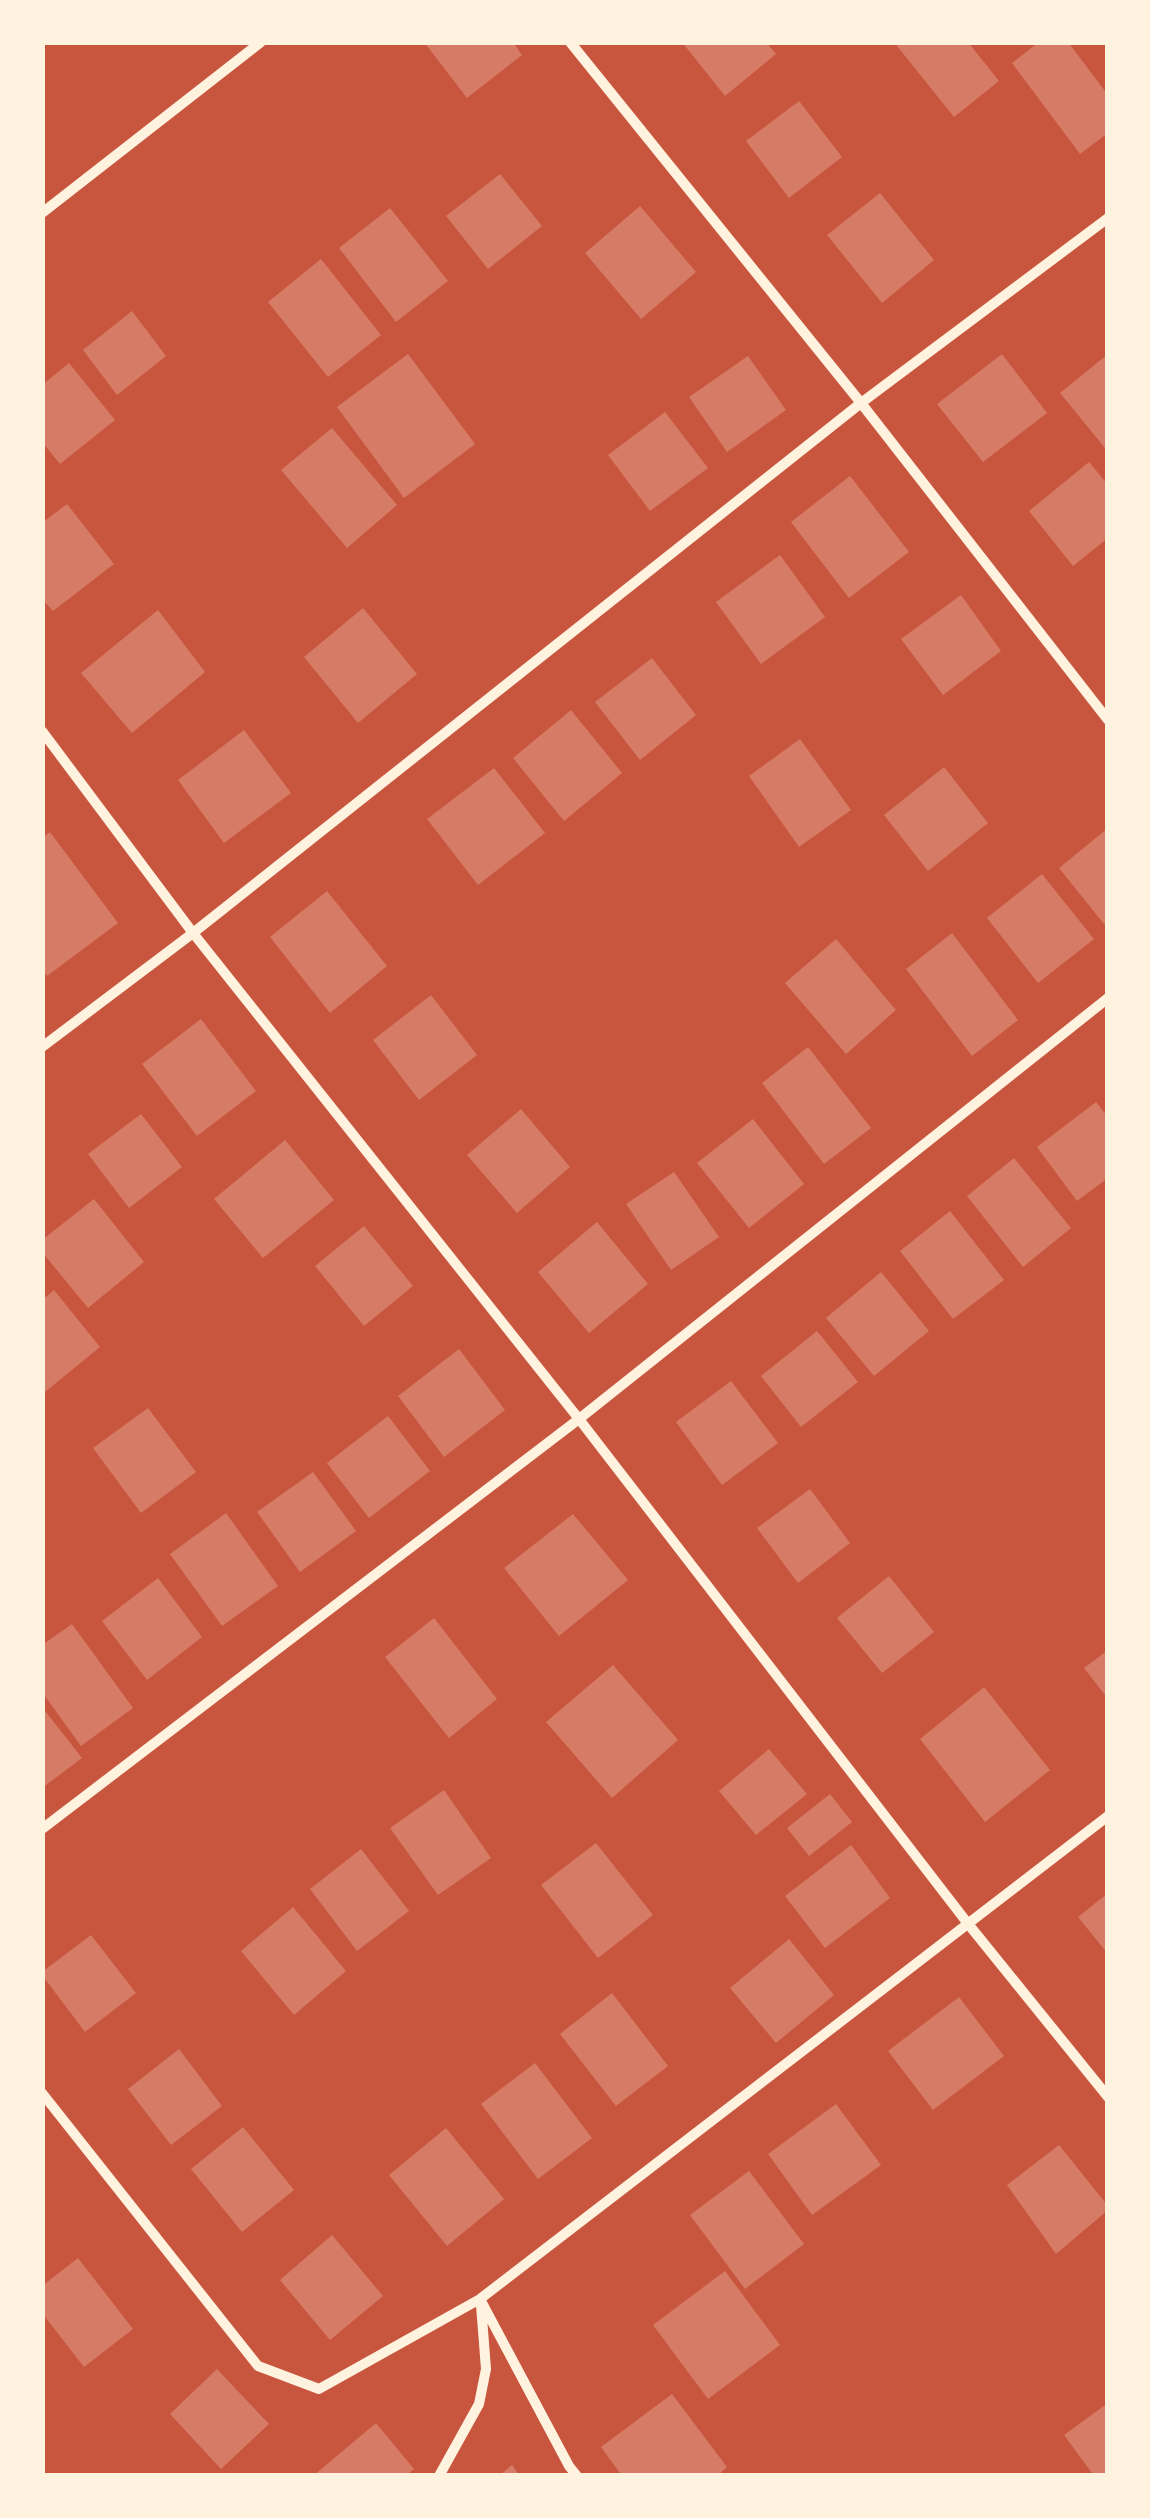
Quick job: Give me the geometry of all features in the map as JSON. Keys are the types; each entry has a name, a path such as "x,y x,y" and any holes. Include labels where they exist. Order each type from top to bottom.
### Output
{"street":[{"path":"42,213 261,42"},
{"path":"570,42 1108,720"},
{"path":"42,1048 193,933 860,403 1108,218"},
{"path":"42,731 193,933 580,1419 969,1925 1108,2098"},
{"path":"42,1829 580,1419 1108,998"},
{"path":"42,2093 258,2366 319,2388 480,2299 1108,1816"},
{"path":"439,2476 479,2404 486,2370 480,2299"},
{"path":"480,2299 577,2476"}],"building":[{"path":"424,42 513,42 522,55 467,98"},
{"path":"682,42 766,42 776,54 725,96"},
{"path":"901,42 968,42 999,81 954,117 897,46"},
{"path":"1039,42 1068,42 1108,95 1108,133 1080,154 1012,63"},
{"path":"799,101 842,157 789,198 746,141"},
{"path":"500,174 542,226 488,269 446,216"},
{"path":"880,193 934,260 882,303 827,235"},
{"path":"640,206 696,272 641,319 585,253"},
{"path":"390,208 448,281 396,322 339,248"},
{"path":"321,259 381,335 328,377 268,302"},
{"path":"132,311 166,356 117,395 83,350"},
{"path":"408,354 475,444 404,498 337,407"},
{"path":"1002,354 1047,413 983,462 937,404"},
{"path":"1108,354 1108,446 1105,448 1060,393"},
{"path":"748,356 786,410 727,452 689,397"},
{"path":"69,363 115,420 60,464 42,442 42,385"},
{"path":"665,412 708,468 650,511 608,455"},
{"path":"332,428 397,505 347,548 281,470"},
{"path":"1089,462 1108,485 1108,538 1073,566 1029,511"},
{"path":"850,476 909,552 849,598 791,522"},
{"path":"67,504 114,564 53,611 42,599 42,523"},
{"path":"780,555 825,617 761,664 716,602"},
{"path":"961,595 1001,651 943,695 901,639"},
{"path":"363,608 417,674 358,723 304,657"},
{"path":"158,610 205,672 132,733 81,673"},
{"path":"652,658 696,715 640,760 595,702"},
{"path":"571,710 622,773 564,821 513,758"},
{"path":"244,730 291,793 224,843 178,780"},
{"path":"800,739 851,810 799,847 749,776"},
{"path":"944,767 988,823 928,871 884,815"},
{"path":"494,768 545,833 478,885 427,819"},
{"path":"1108,828 1108,929 1059,868"},
{"path":"50,832 118,923 47,976 42,970 42,838"},
{"path":"1042,874 1094,939 1038,983 987,918"},
{"path":"327,891 387,966 330,1013 270,937"},
{"path":"952,933 1018,1020 972,1056 906,969"},
{"path":"836,939 896,1010 846,1054 785,983"},
{"path":"431,995 477,1055 419,1100 373,1040"},
{"path":"201,1019 256,1091 197,1136 142,1064"},
{"path":"808,1047 871,1128 824,1164 762,1083"},
{"path":"1096,1102 1108,1117 1108,1178 1077,1201 1037,1147"},
{"path":"521,1109 570,1167 517,1213 467,1155"},
{"path":"141,1114 182,1167 129,1208 88,1154"},
{"path":"753,1119 804,1184 749,1228 697,1163"},
{"path":"285,1140 334,1200 263,1258 214,1199"},
{"path":"1014,1158 1071,1228 1023,1267 967,1196"},
{"path":"674,1172 719,1237 671,1270 626,1204"},
{"path":"94,1199 144,1262 88,1308 42,1252 42,1240"},
{"path":"950,1211 1004,1280 953,1319 900,1251"},
{"path":"597,1222 648,1284 589,1333 538,1272"},
{"path":"364,1226 413,1286 364,1326 315,1266"},
{"path":"881,1272 929,1331 874,1376 826,1318"},
{"path":"54,1290 100,1347 45,1392 42,1300"},
{"path":"817,1331 858,1382 801,1427 761,1376"},
{"path":"459,1349 505,1410 444,1457 398,1396"},
{"path":"731,1381 778,1443 722,1485 676,1422"},
{"path":"148,1408 196,1472 141,1513 93,1448"},
{"path":"388,1416 430,1471 369,1518 327,1463"},
{"path":"313,1472 356,1531 300,1572 257,1512"},
{"path":"810,1489 850,1543 798,1583 757,1528"},
{"path":"226,1513 278,1586 222,1626 170,1554"},
{"path":"573,1514 628,1580 559,1636 504,1568"},
{"path":"889,1576 934,1632 882,1673 837,1618"},
{"path":"158,1578 202,1637 147,1680 102,1621"},
{"path":"434,1618 497,1699 449,1738 385,1657"},
{"path":"72,1624 133,1708 81,1746 42,1692 42,1645"},
{"path":"1108,1650 1108,1699 1084,1668"},
{"path":"613,1665 678,1740 612,1798 546,1722"},
{"path":"984,1687 1050,1770 985,1822 920,1739"},
{"path":"42,1707 82,1758 42,1788"},
{"path":"769,1749 807,1794 756,1835 719,1791"},
{"path":"444,1790 491,1858 438,1895 390,1828"},
{"path":"830,1794 852,1822 809,1856 787,1828"},
{"path":"596,1843 653,1915 598,1958 541,1885"},
{"path":"851,1845 890,1898 825,1948 785,1896"},
{"path":"361,1849 409,1911 357,1951 310,1889"},
{"path":"1108,1893 1108,1954 1078,1917"},
{"path":"293,1907 346,1971 294,2015 241,1951"},
{"path":"91,1935 136,1993 85,2032 42,1972"},
{"path":"789,1939 834,1995 776,2043 730,1988"},
{"path":"612,1993 668,2066 616,2106 560,2034"},
{"path":"959,1997 1004,2056 933,2110 888,2051"},
{"path":"179,2049 222,2106 171,2145 128,2089"},
{"path":"535,2063 592,2138 538,2179 481,2104"},
{"path":"836,2104 881,2165 812,2215 768,2154"},
{"path":"243,2127 294,2190 242,2232 191,2169"},
{"path":"446,2128 504,2199 447,2246 389,2175"},
{"path":"1059,2145 1108,2210 1056,2254 1007,2185"},
{"path":"749,2171 804,2244 745,2289 690,2215"},
{"path":"332,2235 383,2296 330,2340 280,2280"},
{"path":"78,2258 133,2329 84,2367 42,2313 42,2286"},
{"path":"725,2271 780,2345 708,2399 653,2325"},
{"path":"217,2369 269,2424 221,2469 170,2414"},
{"path":"672,2394 727,2467 717,2476 622,2476 601,2447"},
{"path":"1108,2403 1108,2476 1094,2476 1064,2435"},
{"path":"376,2423 414,2469 406,2476 313,2476"},
{"path":"512,2465 520,2476 499,2476"}]}
